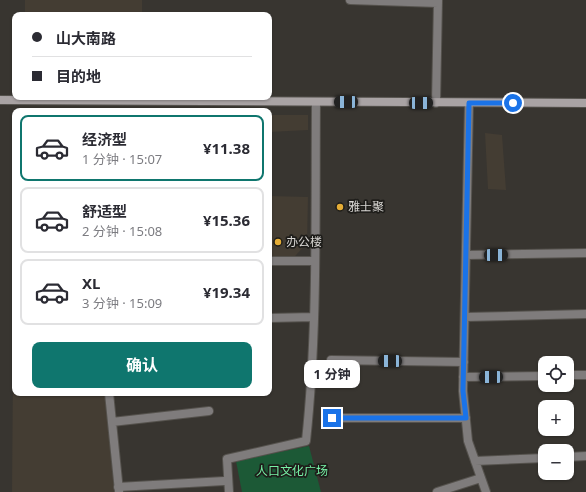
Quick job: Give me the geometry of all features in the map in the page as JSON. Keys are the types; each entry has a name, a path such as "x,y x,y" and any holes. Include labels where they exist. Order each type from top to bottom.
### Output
{"main road":[{"path":"0,100 586,104"}],"street":[{"path":"350,0 438,1 436,103"},
{"path":"229,492 227,459 306,441 309,411 313,317 316,102"},
{"path":"469,103 463,391 468,440 486,492"},
{"path":"466,255 586,253"},
{"path":"272,261 314,261"},
{"path":"465,317 586,314"},
{"path":"272,318 313,317"},
{"path":"331,360 464,362"},
{"path":"574,375 586,375"},
{"path":"463,377 538,376"},
{"path":"109,396 119,489 224,481"},
{"path":"112,422 209,411"},
{"path":"332,418 466,418"},
{"path":"574,457 586,456"},
{"path":"475,461 538,458"},
{"path":"437,492 481,478"}],"shaded area":[{"path":"25,0 142,0 142,12 25,12"},
{"path":"272,115 308,115 308,130 272,132"},
{"path":"485,133 502,135 506,190 488,189"},
{"path":"272,196 308,197 307,243 287,265 272,265"},
{"path":"13,396 111,396 120,492 12,492"}],"green space":[{"name":"人口文化广场","path":"309,446 321,492 242,492 236,461"}],"place":[{"name":"雅士聚","path":"340,207"},
{"name":"办公楼","path":"278,242"}],"route":[{"path":"332,418 466,418 463,391 469,103 513,103"}]}
